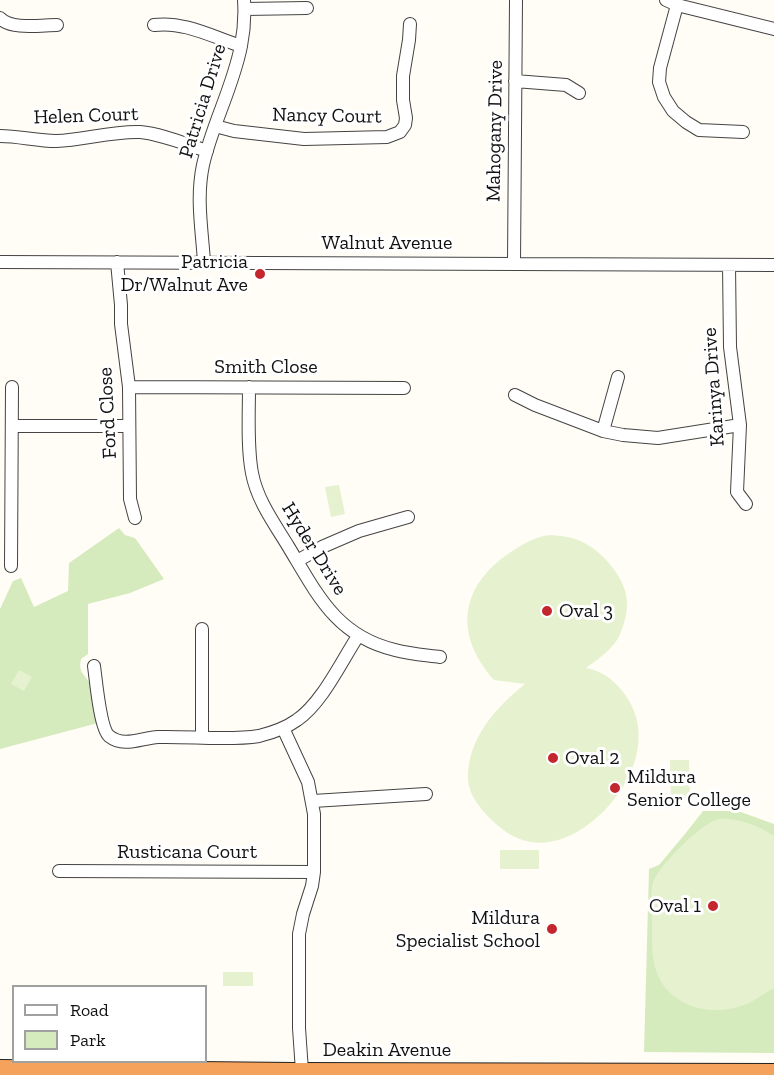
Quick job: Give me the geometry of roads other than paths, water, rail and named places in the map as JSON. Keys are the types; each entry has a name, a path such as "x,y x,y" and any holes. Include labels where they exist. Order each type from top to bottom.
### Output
{"highway":[{"name":"Deakin Avenue","path":"0,1068 396,1073 774,1072"}],"street":[{"name":"Mahogany Drive","path":"514,263 516,0"},
{"path":"743,132 699,130 673,111 664,97 659,82 660,68 671,2 774,29"},
{"path":"245,4 307,8"},
{"name":"Patricia Drive","path":"199,262 201,180 207,151 234,74 241,46 245,4"},
{"path":"0,18 13,25 57,25"},
{"name":"Nancy Court","path":"215,126 234,131 304,139 387,137 400,132 405,125 406,118 403,76 410,24"},
{"path":"154,25 182,26 241,46"},
{"path":"515,81 566,85 579,93"},
{"name":"Helen Court","path":"0,136 54,141 138,132 160,136 207,151"},
{"name":"Walnut Avenue","path":"0,262 774,265"},
{"name":"Ford Close","path":"121,262 124,280 121,324 129,387 130,499 135,518"},
{"name":"Karinya Drive","path":"729,264 730,347 740,424 737,492 746,504"},
{"path":"603,431 618,377"},
{"path":"11,566 12,387"},
{"name":"Smith Close","path":"129,387 404,388"},
{"name":"Hyder Drive","path":"249,387 250,464 255,485 265,508 320,599 339,621 358,636 397,651 440,657"},
{"path":"515,395 603,431 636,436 658,438 740,424"},
{"path":"12,426 129,426"},
{"path":"297,561 359,531 408,517"},
{"path":"202,629 202,737"},
{"path":"94,666 103,727 109,736 120,741 156,737 256,736 283,728 302,716 316,702 358,636"},
{"path":"283,728 308,782 313,801 315,827 312,886 299,934 299,1028 295,1053 299,1071"},
{"path":"313,801 426,794"},
{"name":"Rusticana Court","path":"59,871 314,872"}],"place":[{"name":"Patricia Dr/Walnut Ave","path":"260,274"},
{"name":"Oval 3","path":"547,611"},
{"name":"Oval 2","path":"553,758"},
{"name":"Mildura Senior College","path":"615,788"},
{"name":"Oval 1","path":"713,906"},
{"name":"Mildura Specialist School","path":"552,929"}]}
